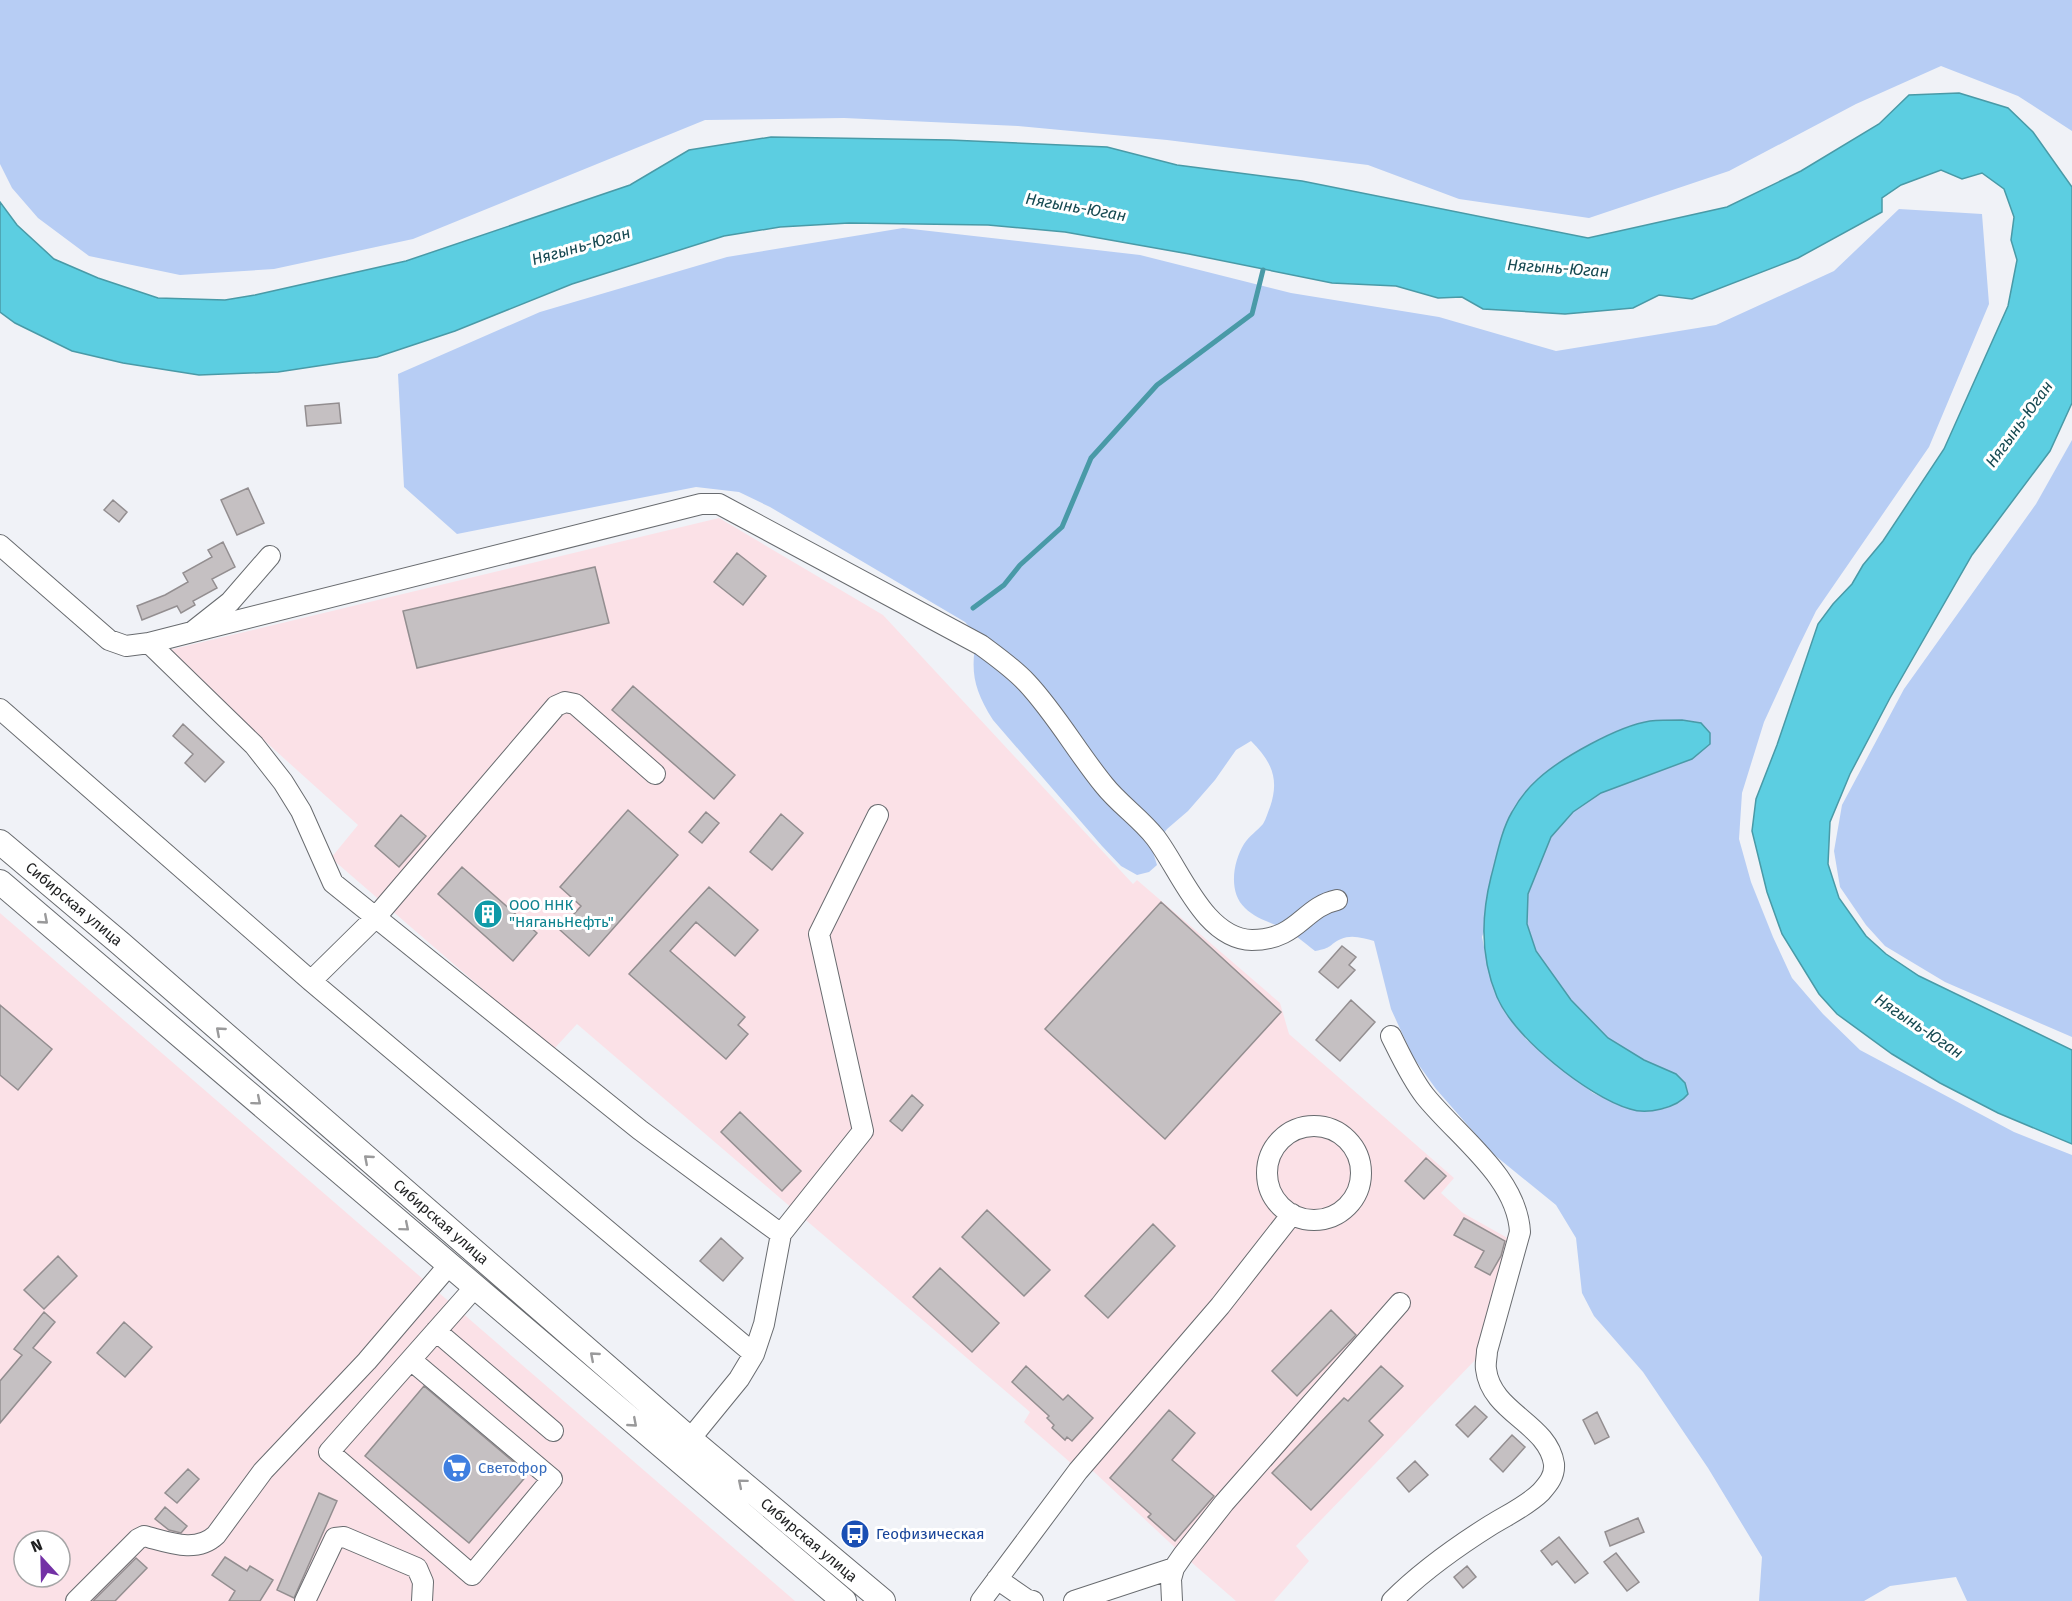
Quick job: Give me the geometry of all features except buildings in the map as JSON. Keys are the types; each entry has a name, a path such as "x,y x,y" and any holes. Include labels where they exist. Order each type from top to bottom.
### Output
{"main road":[{"name":"Сибирская улица","path":"0,842 121,944 690,1439 883,1601"},
{"name":"Сибирская улица","path":"0,882 844,1601"},
{"path":"99,967 121,944"}],"lane":[{"path":"0,545 109,640 126,646 149,643 701,504 719,504 981,645 1007,664 1028,684 1105,786 1154,836 1189,892 1221,928 1238,938 1269,939 1297,925 1320,906 1337,900"},
{"path":"192,632 230,602 270,556"},
{"path":"149,643 254,745 283,782 301,811 333,884 640,1130 781,1234"},
{"path":"311,981 375,918 556,706 565,702 575,704 655,774"},
{"path":"0,709 311,981 754,1354"},
{"path":"690,1439 739,1379 754,1354 764,1324 781,1234 863,1131 819,934 878,815"},
{"path":"1391,1036 1408,1071 1425,1095 1502,1180 1514,1201 1520,1219 1520,1232 1487,1351 1486,1368 1495,1393 1507,1408 1543,1440 1550,1451 1554,1465 1553,1478 1539,1494 1466,1541 1426,1571 1392,1601"},
{"path":"1314,1126 1330,1129 1345,1137 1355,1150 1361,1165 1361,1182 1355,1197 1344,1210 1330,1218 1314,1221 1292,1214 1283,1209 1273,1197 1267,1181 1267,1165 1273,1149 1284,1137 1298,1129 1314,1126"},
{"path":"981,1601 1078,1471 1220,1306 1292,1214"},
{"path":"76,1601 138,1539 144,1536 190,1546 208,1542 216,1535 263,1471 367,1361 449,1265"},
{"path":"411,1360 552,1479 472,1575 329,1452 475,1287"},
{"path":"1172,1601 1171,1579 1174,1568 1224,1503 1400,1303"},
{"path":"436,1331 553,1431"},
{"path":"305,1601 335,1538 344,1537 417,1568 423,1582 422,1601"},
{"path":"1074,1601 1174,1568"},
{"path":"997,1579 1026,1599 1033,1601"}],"shaded area":[{"path":"0,0 2072,0 2072,131 2018,96 1941,66 1856,104 1729,171 1589,218 1459,199 1368,165 1167,140 1018,126 844,118 705,120 413,239 274,269 180,275 89,256 38,218 12,188 0,164"},
{"path":"1899,209 1982,214 1989,304 1929,447 1816,611 1798,648 1764,722 1742,793 1739,839 1751,882 1792,978 1823,1014 1860,1050 2014,1132 2072,1155 2072,1601 1967,1601 1956,1577 1890,1586 1864,1601 1759,1601 1762,1557 1708,1468 1643,1372 1594,1316 1582,1293 1576,1238 1556,1205 1492,1153 1436,1089 1413,1057 1391,1009 1374,941 1349,937 1325,949 1315,951 1285,929 1253,914 1240,901 1234,885 1237,859 1246,841 1264,822 1274,787 1272,771 1268,763 1251,741 1236,750 1215,780 1188,811 1167,829 1152,849 1157,865 1149,872 1137,875 1121,866 1102,846 993,720 977,689 975,679 974,659 977,635 965,622 770,507 739,492 696,487 457,534 404,487 398,374 540,312 727,257 903,228 1140,255 1291,293 1439,317 1556,351 1716,325 1834,271","holes":["1682,720 1701,724 1710,733 1710,744 1692,759 1601,793 1573,812 1551,837 1528,894 1527,924 1536,951 1571,1000 1608,1038 1644,1060 1676,1074 1685,1082 1688,1094 1664,1109 1632,1110 1593,1093 1527,1040 1512,1022 1497,997 1482,937 1537,780 1569,757 1619,731 1650,721"]},
{"path":"2072,440 2072,1037 1945,982 1885,946 1866,925 1840,887 1834,851 1842,805 1904,689 2036,504"},
{"name":"ООО ННК \"НяганьНефть\"","path":"719,518 883,615 1133,884 1137,880 1280,1003 1289,1034 1454,1178 1441,1193 1463,1213 1513,1241 1478,1357 1296,1546 1309,1561 1274,1601 1236,1601 1078,1457 1072,1464 1024,1422 1030,1412 577,1024 553,1050 331,858 358,825 165,651"},
{"path":"0,913 795,1601 0,1601"}],"water":[{"name":"Нягынь-Юган","path":"1959,93 2008,108 2033,132 2072,187 2072,403 2050,451 1972,555 1890,698 1850,774 1830,822 1828,864 1839,898 1866,936 1886,954 1919,976 2072,1050 2072,1144 1998,1113 1940,1083 1892,1054 1837,1014 1819,994 1782,934 1767,892 1752,831 1756,799 1818,624 1852,584 1863,565 1883,541 1944,449 2008,306 2017,260 2011,240 2014,217 2004,189 1982,173 1962,179 1941,170 1901,185 1882,198 1882,212 1798,258 1692,299 1659,295 1633,308 1565,314 1483,309 1462,297 1438,298 1396,286 1332,283 1065,232 988,225 849,223 780,227 724,236 572,284 455,331 377,357 278,372 199,375 123,363 72,351 15,323 0,312 0,202 17,225 54,259 98,278 158,298 225,300 406,261 630,185 689,150 771,137 950,140 1107,147 1177,165 1302,181 1588,238 1727,207 1801,171 1879,124 1909,95"},
{"path":"1682,720 1701,723 1710,733 1710,744 1692,759 1601,793 1573,812 1551,837 1528,894 1527,924 1536,951 1571,1000 1608,1038 1644,1060 1676,1074 1685,1083 1688,1094 1677,1103 1653,1111 1637,1111 1613,1102 1574,1079 1536,1047 1506,1013 1497,997 1487,967 1484,937 1485,907 1505,827 1517,803 1535,782 1575,753 1622,729 1650,721"}],"waterway":[{"path":"973,608 1004,585 1020,565 1062,527 1091,458 1157,385 1252,314 1263,270"}],"place":[{"name":"ООО ННК \"НяганьНефть\"","path":"488,914"},
{"name":"Светофор","path":"457,1468"},
{"name":"Геофизическая","path":"855,1534"}]}
